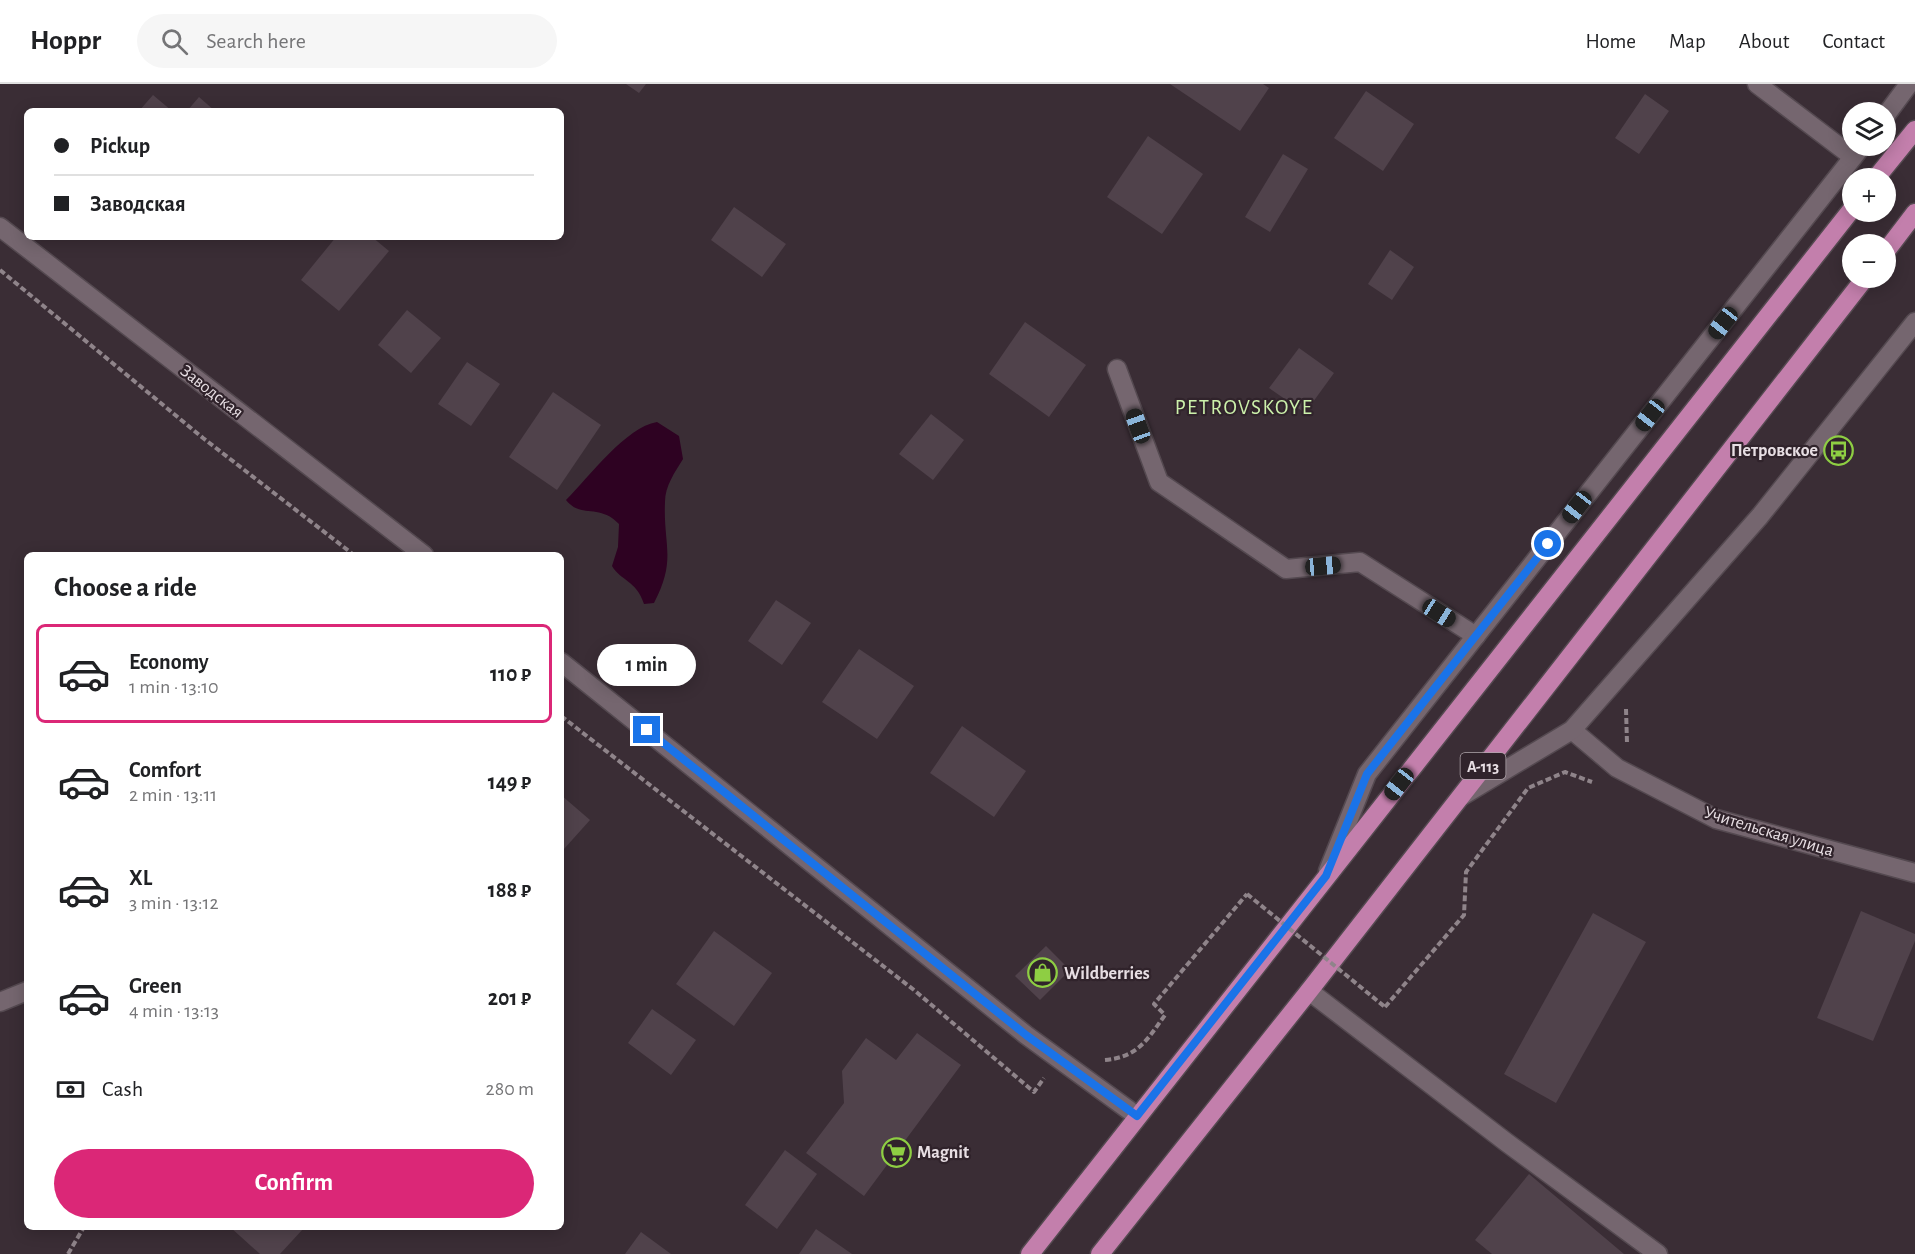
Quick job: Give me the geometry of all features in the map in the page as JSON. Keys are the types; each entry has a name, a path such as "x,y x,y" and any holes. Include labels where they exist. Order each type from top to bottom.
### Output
{"highway":[{"path":"1884,168 1915,130"},
{"path":"1896,238 1915,213"},
{"path":"1030,1254 1842,221"},
{"name":"А-113","path":"1100,1254 1309,991 1857,288"}],"street":[{"path":"1757,84 1842,140"},
{"path":"1896,102 1909,84"},
{"path":"1326,876 1367,774 1854,156"},
{"name":"Заводская","path":"0,227 420,552"},
{"path":"1458,798 1572,730 1760,516 1915,321"},
{"path":"1117,369 1159,482 1286,569 1360,562 1476,636"},
{"path":"564,664 1058,1058 1137,1116"},
{"name":"Учительская улица","path":"1572,730 1617,768 1716,819 1915,873"},
{"path":"1309,991 1506,1142 1658,1254"},
{"path":"0,1002 24,992"}],"path":[{"path":"0,270 203,438 350,552"},
{"path":"564,718 914,990 1034,1092 1058,1058"},
{"path":"1099,1060 1118,1059 1140,1049 1165,1015 1154,1004 1247,894 1385,1007 1464,915 1466,872 1528,788 1565,772 1594,783"},
{"path":"68,1254 82,1230"}],"shaded area":[{"path":"657,422 679,436 683,459 671,479 665,496 667,563 665,575 654,603 644,604 633,585 612,566 618,547 619,524 604,514 578,509 566,500 621,443 645,426"}],"building":[{"path":"626,84 646,84 639,93"},
{"path":"1170,84 1263,84 1269,88 1240,131"},
{"path":"1366,91 1414,124 1383,171 1334,138"},
{"path":"1645,94 1669,111 1639,154 1615,138"},
{"path":"153,95 168,108 142,108"},
{"path":"199,97 212,108 190,108"},
{"path":"1148,136 1203,174 1162,234 1107,197"},
{"path":"1283,154 1308,169 1270,232 1245,217"},
{"path":"734,207 786,244 762,277 711,240"},
{"path":"334,240 376,240 389,251 339,311 301,280"},
{"path":"1390,250 1414,267 1392,300 1368,284"},
{"path":"407,310 441,338 411,373 378,345"},
{"path":"1025,322 1086,365 1049,417 989,374"},
{"path":"1299,348 1334,373 1305,413 1269,388"},
{"path":"467,362 500,384 471,426 438,404"},
{"path":"553,392 601,425 557,490 509,457"},
{"path":"931,414 964,440 933,480 899,454"},
{"path":"776,600 811,623 782,665 748,641"},
{"path":"859,649 914,686 877,739 822,702"},
{"path":"962,726 1026,771 994,817 930,773"},
{"path":"564,798 590,820 564,849"},
{"path":"1861,911 1915,934 1915,941 1873,1041 1817,1018"},
{"path":"1593,913 1646,942 1556,1103 1504,1074"},
{"path":"714,931 772,973 734,1026 676,984"},
{"name":"Wildberries","path":"1046,946 1070,970 1040,1000 1015,976"},
{"path":"652,1009 696,1040 671,1075 628,1043"},
{"path":"917,1033 961,1065 864,1196 806,1153 844,1103 842,1071 866,1038 896,1060"},
{"path":"785,1150 817,1174 777,1229 745,1205"},
{"path":"1529,1174 1624,1254 1492,1254 1475,1240"},
{"path":"816,1229 852,1254 799,1254"},
{"path":"233,1230 302,1230 280,1254 260,1254"},
{"path":"641,1232 671,1254 625,1254"}],"place":[{"name":"Петровское","path":"1839,450"},
{"name":"Wildberries","path":"1043,973"},
{"name":"Magnit","path":"896,1152"}],"district":[{"name":"PETROVSKOYE","path":"1244,407"}],"route":[{"path":"647,730 1026,1035 1137,1116 1326,876 1367,774 1548,544"}]}
